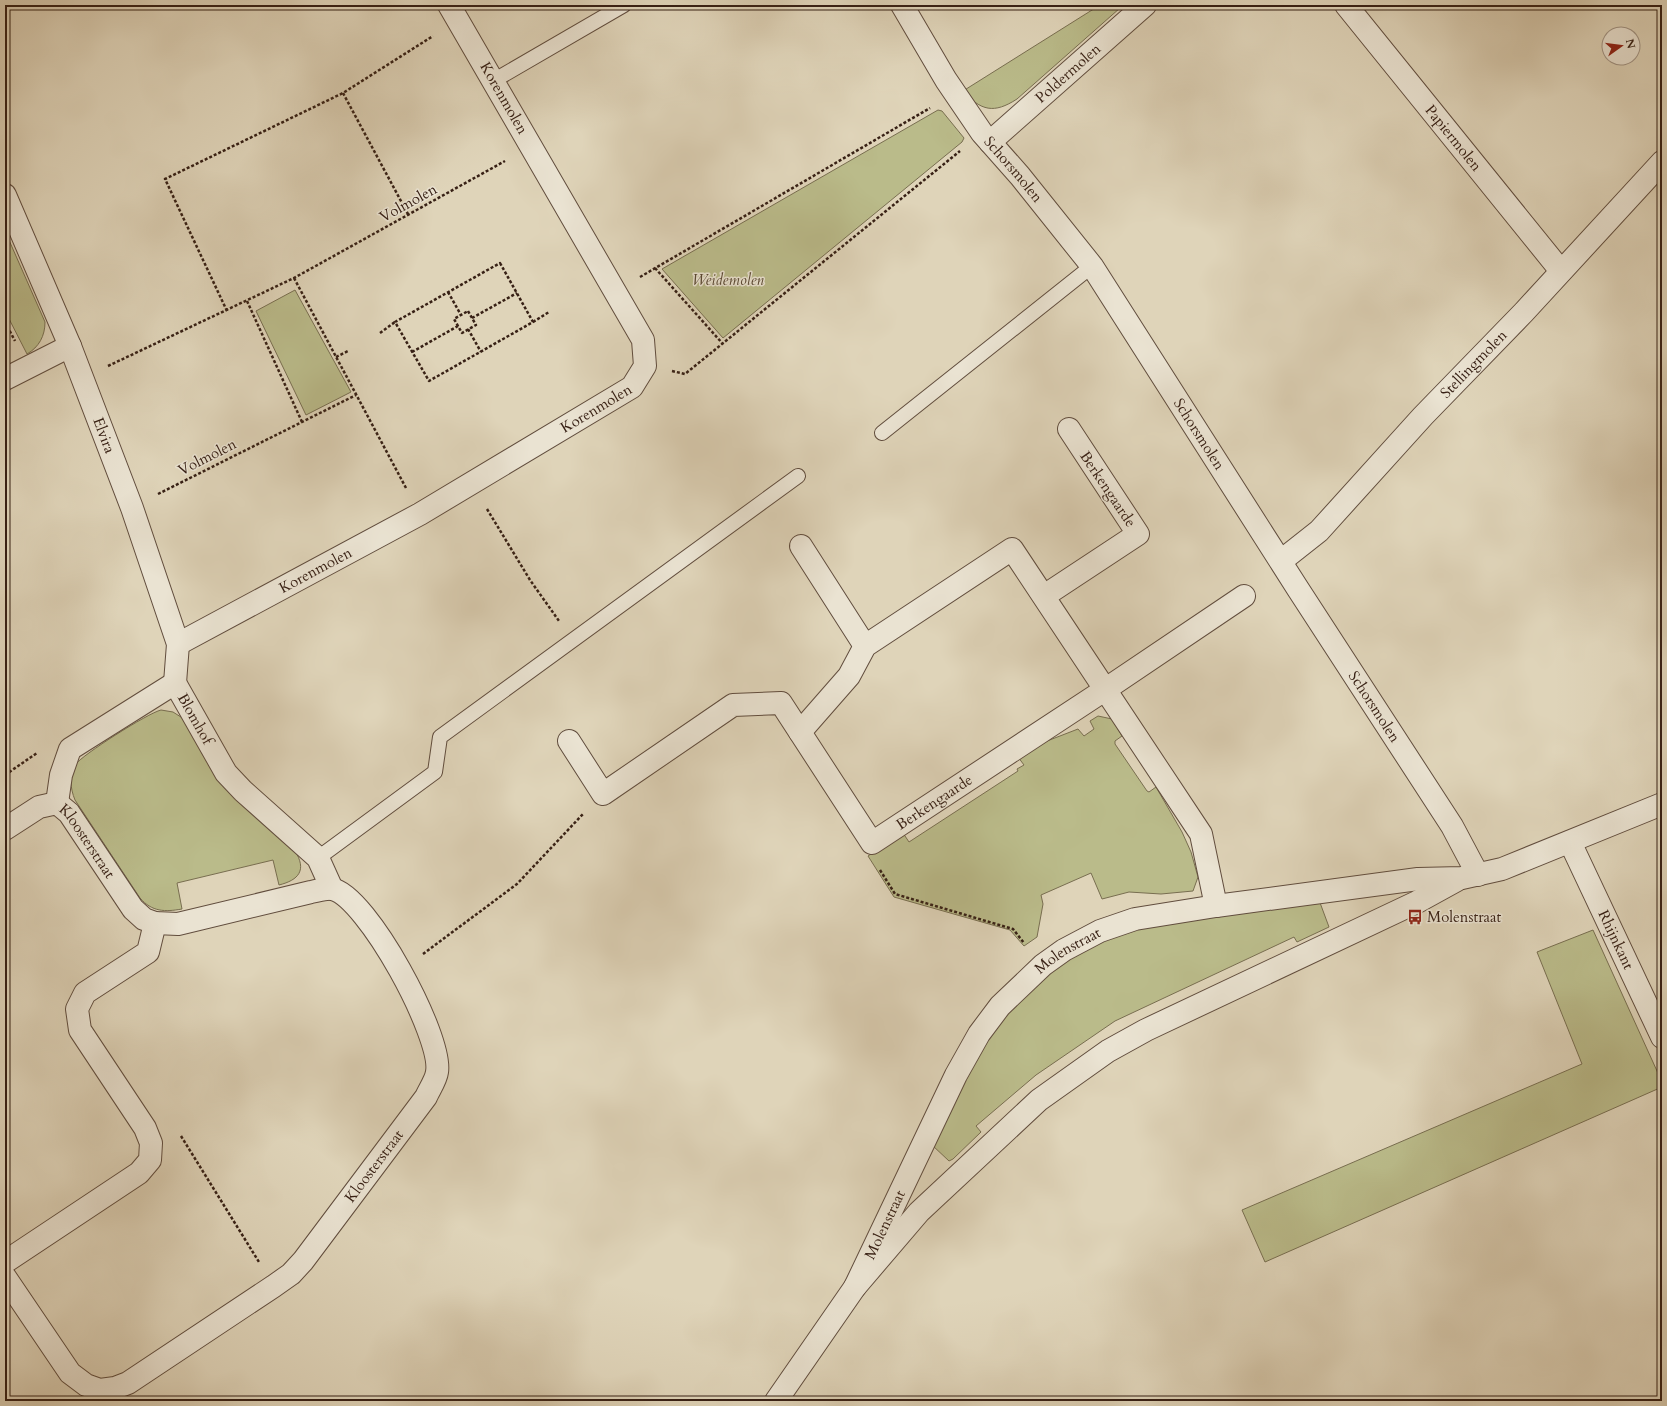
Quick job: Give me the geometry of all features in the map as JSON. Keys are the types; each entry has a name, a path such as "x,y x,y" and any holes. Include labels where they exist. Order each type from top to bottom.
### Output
{"street":[{"name":"Schorsmolen","path":"902,5 954,94 986,137 1092,266 1452,826 1470,877"},
{"name":"Poldermolen","path":"986,137 1145,5"},
{"name":"Papiermolen","path":"1346,5 1561,271"},
{"name":"Korenmolen","path":"178,644 473,484 632,387 645,366 644,340 454,12"},
{"name":"Stellingmolen","path":"1281,562 1318,531 1423,416 1662,162"},
{"name":"Elvira","path":"5,195 83,378 132,508 178,644 175,683"},
{"path":"5,379 70,346"},
{"name":"Berkengaarde","path":"1044,596 1138,534 1069,429"},
{"path":"801,546 865,646"},
{"path":"800,732 849,676 865,646 1012,549 1201,834 1216,906"},
{"name":"Berkengaarde","path":"872,842 1106,689 1244,596"},
{"name":"Blomhof","path":"57,803 61,776 70,749 175,683 226,772 243,790 318,858 332,889"},
{"path":"569,741 603,794 733,705 781,703 872,842"},
{"name":"Kloosterstraat","path":"5,829 39,807 57,803 69,813 133,909 144,919 155,923 178,924 311,892 332,889 356,904 401,970 412,990 433,1044 438,1072 426,1097 303,1261 274,1286 128,1383 115,1388 100,1390 86,1384 70,1373 5,1277"},
{"name":"Molenstraat","path":"776,1401 855,1287 919,1212 1039,1100 1075,1073 1108,1051 1146,1030 1470,877 1502,868 1662,804"},
{"name":"Rhijnkant","path":"1570,842 1662,1037"},
{"name":"Molenstraat","path":"855,1287 956,1075 979,1034 1000,1006 1043,965 1064,950 1100,931 1135,919 1216,906 1418,879 1470,877"},
{"path":"5,1262 139,1173 150,1160 150,1142 145,1128 80,1030 77,1009 85,993 148,952 155,923"}],"lane":[{"path":"493,81 624,5"},
{"path":"882,433 1092,266"},
{"path":"318,858 434,772 440,737 798,476"}],"path":[{"path":"227,311 165,179 343,93 454,12"},
{"path":"343,93 408,216"},
{"path":"616,291 954,94"},
{"path":"645,366 685,374 986,137"},
{"name":"Volmolen","path":"83,378 294,278 408,216 531,146"},
{"path":"380,333 395,322 500,263 533,322"},
{"path":"655,268 723,344"},
{"path":"294,278 420,514"},
{"path":"448,292 461,315"},
{"path":"472,318 517,293"},
{"path":"247,301 302,422"},
{"path":"468,311 476,325 462,333 454,319 461,315 468,311"},
{"path":"395,322 429,381 549,312"},
{"path":"412,352 458,326"},
{"path":"468,329 481,352"},
{"path":"336,357 348,351"},
{"name":"Volmolen","path":"132,508 356,395"},
{"path":"473,484 530,580 573,640"},
{"path":"401,970 517,884 603,794"},
{"path":"872,842 871,856 895,894 1013,929 1043,965"},
{"path":"150,1142 180,1135 274,1286"}],"green space":[{"path":"1100,5 1119,5 1120,8 1017,99 1001,107 988,108 976,103 963,91"},
{"name":"Weidemolen","path":"938,110 942,111 964,138 962,142 723,338 662,269"},
{"path":"5,231 45,322 44,332 40,341 35,348 27,354 5,311"},
{"path":"295,290 351,392 306,415 256,311"},
{"path":"161,710 173,712 184,719 203,755 214,771 295,851 299,858 300,864 299,873 296,877 279,885 273,860 177,883 182,909 170,911 159,910 149,906 140,898 75,800 71,786 71,777 76,764 90,752 130,726"},
{"path":"1098,716 1112,719 1122,736 1115,741 1115,744 1147,791 1149,792 1156,787 1182,832 1191,852 1198,877 1193,891 1161,894 1129,892 1102,899 1091,873 1041,895 1043,904 1037,937 1024,946 1010,930 894,897 868,856 903,833 909,842 1018,771 1017,769 1024,765 1018,757 1047,741 1078,729 1084,736 1094,729 1090,721"},
{"path":"1319,900 1329,927 1297,942 1294,937 1115,1021 1036,1075 976,1126 981,1132 953,1159 949,1161 932,1145 969,1067 1011,1006 1056,965 1119,933 1162,922"},
{"path":"1593,930 1662,1082 1662,1087 1265,1262 1242,1210 1582,1064 1537,952"}],"place":[{"name":"Molenstraat","path":"1415,917"}]}
